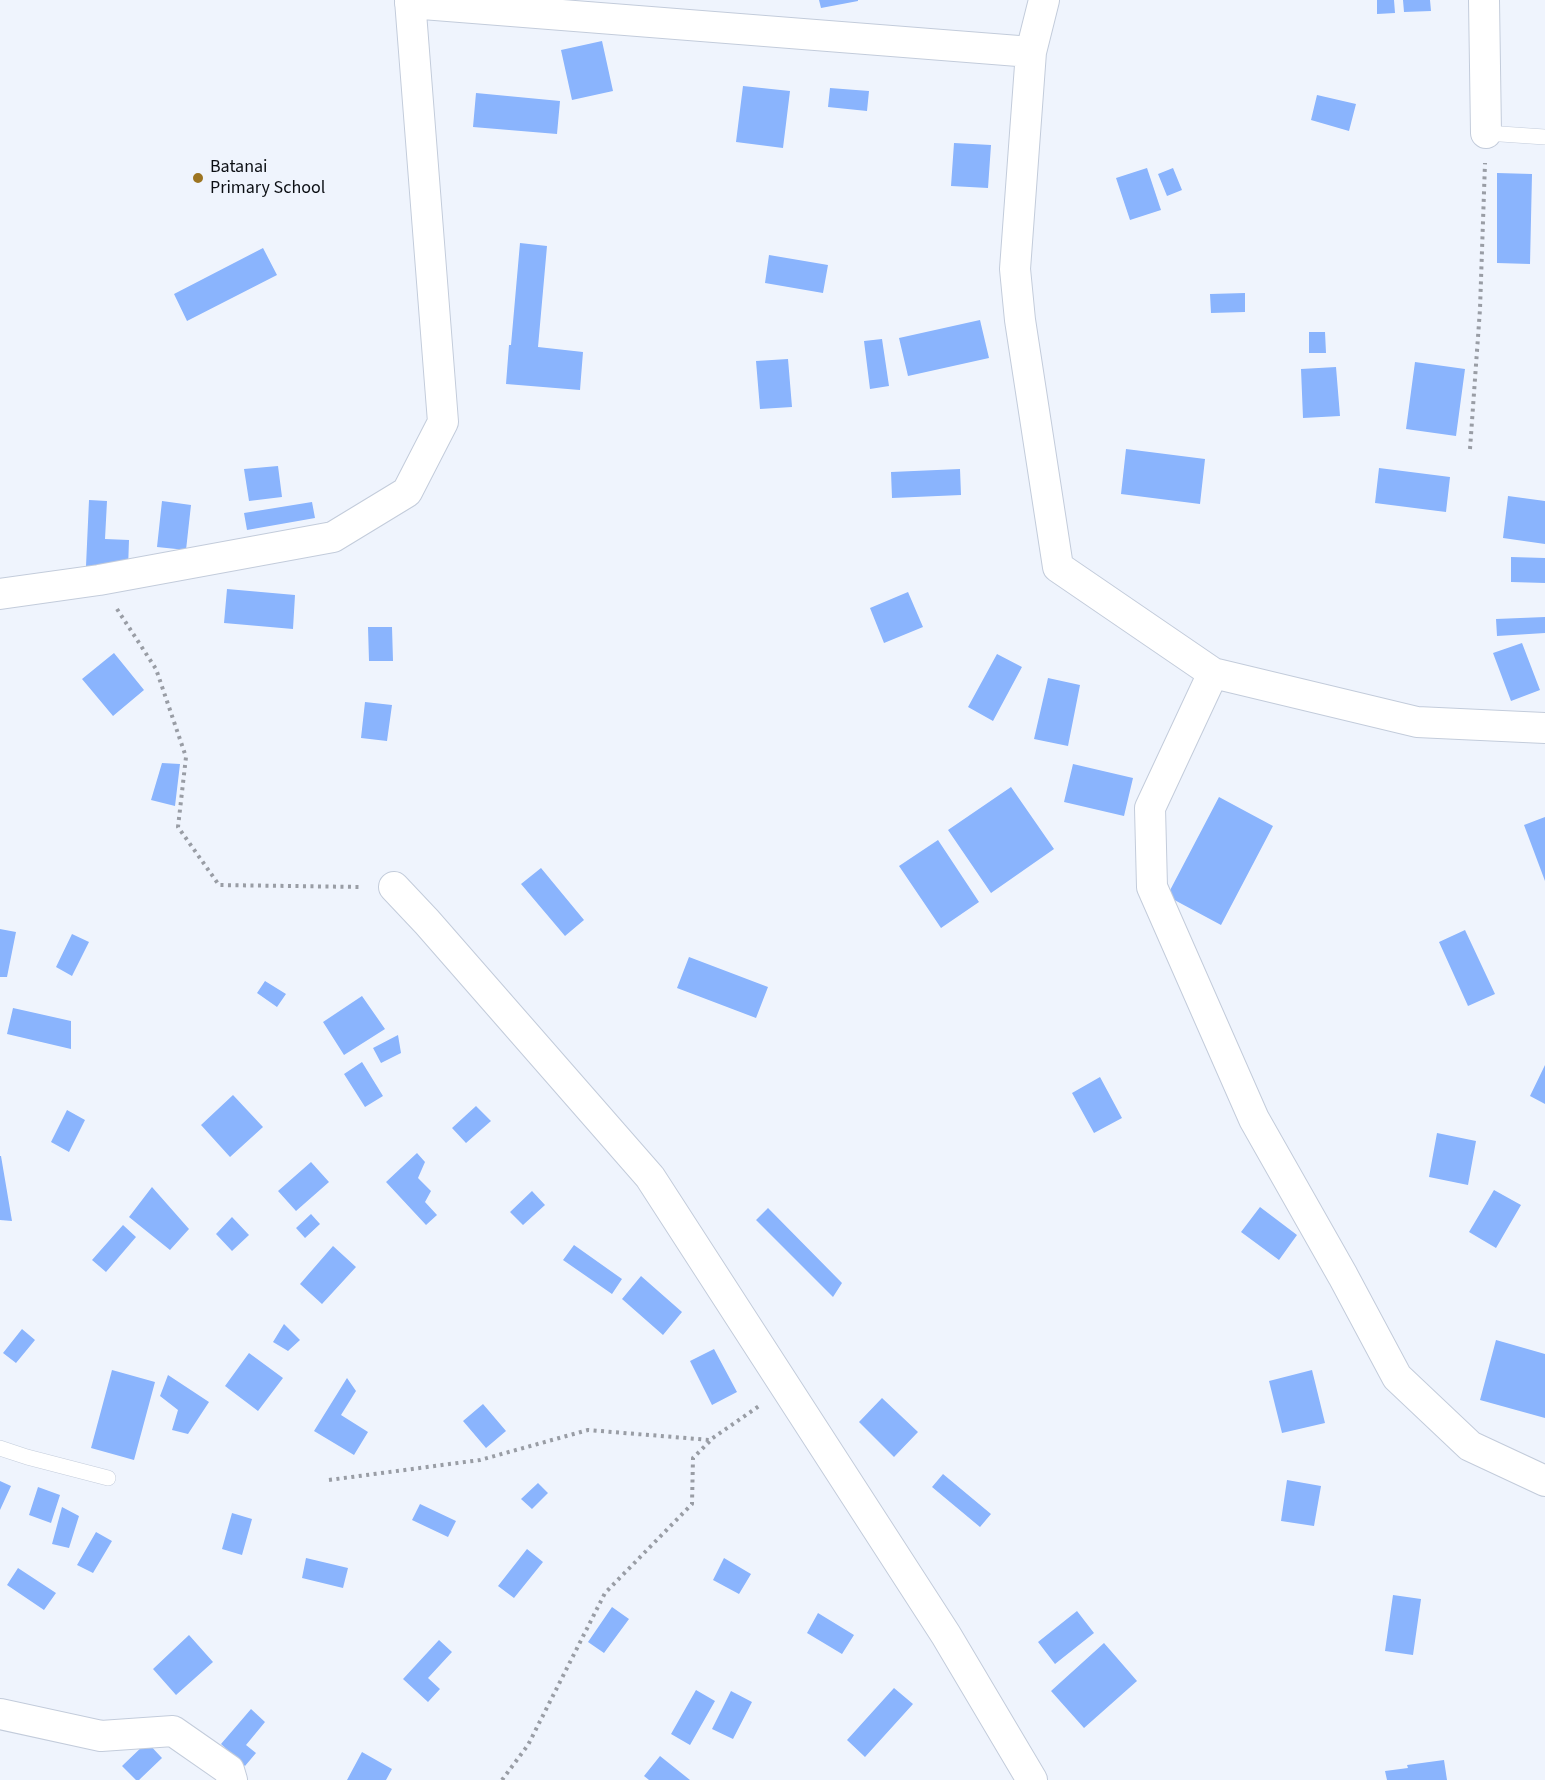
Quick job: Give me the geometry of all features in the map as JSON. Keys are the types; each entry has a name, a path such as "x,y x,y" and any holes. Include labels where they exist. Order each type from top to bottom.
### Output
{"street":[{"path":"1044,0 1031,52 1016,269 1020,320 1058,567 1213,673 1417,722 1545,728"},
{"path":"1484,0 1486,133"},
{"path":"0,594 99,580 333,537 407,492 443,422 410,2 1031,52"},
{"path":"1213,673 1150,808 1152,887 1254,1119 1397,1377 1470,1446 1545,1481"},
{"path":"394,887 650,1177 946,1635 1032,1780"},
{"path":"0,1714 101,1736 173,1731 229,1770 232,1780"}],"lane":[{"path":"1486,133 1545,137"},
{"path":"0,1448 108,1478"}],"path":[{"path":"1470,449 1480,309 1486,133"},
{"path":"99,580 156,669 186,757 178,827 219,885 394,887"},
{"path":"502,1780 528,1745 605,1593 692,1504 693,1458 713,1438 785,1387"},
{"path":"330,1480 480,1460 588,1430 710,1440 713,1438"}],"building":[{"path":"819,0 858,0 858,1 821,8"},
{"path":"1377,0 1394,0 1395,13 1377,14"},
{"path":"1403,0 1430,0 1431,11 1404,12"},
{"path":"602,41 613,91 572,100 561,50"},
{"path":"743,86 790,91 783,148 736,142"},
{"path":"830,88 869,91 867,111 828,107"},
{"path":"476,93 560,101 557,134 473,127"},
{"path":"1317,95 1356,104 1349,131 1311,120"},
{"path":"954,143 991,145 988,188 951,186"},
{"path":"1147,168 1161,210 1130,220 1116,178"},
{"path":"1173,168 1182,190 1167,196 1158,174"},
{"path":"1497,173 1532,174 1530,264 1497,263"},
{"path":"520,243 547,246 538,347 583,352 580,390 506,384"},
{"path":"263,248 277,275 187,321 174,294"},
{"path":"769,255 828,265 823,293 765,283"},
{"path":"1245,293 1245,312 1211,313 1210,294"},
{"path":"980,320 989,358 908,376 899,338"},
{"path":"1309,332 1325,332 1326,353 1309,353"},
{"path":"882,339 889,386 870,389 864,341"},
{"path":"788,359 792,407 760,409 756,361"},
{"path":"1415,362 1465,369 1456,436 1406,429"},
{"path":"1336,367 1340,416 1303,418 1301,369"},
{"path":"1126,449 1205,459 1200,504 1121,494"},
{"path":"278,466 282,497 249,501 244,469"},
{"path":"1379,468 1450,477 1446,512 1375,503"},
{"path":"960,469 961,495 892,498 891,472"},
{"path":"1508,496 1545,501 1545,544 1503,538"},
{"path":"89,500 107,501 105,539 129,540 128,569 86,566"},
{"path":"162,501 191,505 186,550 157,547"},
{"path":"312,502 315,518 247,530 244,513"},
{"path":"1511,557 1545,558 1545,583 1511,582"},
{"path":"227,589 295,595 293,629 224,623"},
{"path":"908,592 923,627 884,643 870,608"},
{"path":"1545,617 1545,633 1497,636 1496,619"},
{"path":"368,627 392,627 393,661 369,661"},
{"path":"1522,643 1540,690 1511,701 1493,653"},
{"path":"114,653 144,690 113,716 82,679"},
{"path":"997,654 1022,667 993,721 968,707"},
{"path":"1048,678 1080,685 1068,746 1034,739"},
{"path":"365,702 392,705 387,741 361,738"},
{"path":"162,763 180,764 175,806 151,800"},
{"path":"1073,764 1133,778 1124,816 1064,802"},
{"path":"1011,787 1054,849 991,893 948,830"},
{"path":"1219,797 1273,826 1221,925 1167,896"},
{"path":"1545,817 1545,881 1524,825"},
{"path":"938,840 979,902 941,928 899,866"},
{"path":"541,868 584,920 565,936 521,884"},
{"path":"0,929 16,932 7,977 0,977"},
{"path":"1465,930 1495,994 1468,1006 1439,942"},
{"path":"72,934 89,942 72,976 56,967"},
{"path":"689,957 768,987 756,1018 677,988"},
{"path":"265,981 286,994 277,1007 257,993"},
{"path":"362,996 385,1029 344,1055 323,1022"},
{"path":"13,1008 71,1021 71,1049 7,1034"},
{"path":"398,1035 401,1053 381,1063 373,1048"},
{"path":"362,1062 383,1096 365,1107 344,1074"},
{"path":"1545,1065 1545,1104 1530,1096"},
{"path":"1100,1077 1122,1118 1094,1133 1072,1093"},
{"path":"233,1095 263,1127 230,1157 201,1125"},
{"path":"476,1106 491,1121 466,1143 452,1128"},
{"path":"67,1110 85,1120 69,1152 51,1142"},
{"path":"1437,1133 1476,1141 1468,1185 1429,1177"},
{"path":"417,1153 425,1162 418,1178 431,1191 425,1202 437,1215 426,1225 386,1182"},
{"path":"1,1156 12,1221 0,1220"},
{"path":"311,1162 329,1182 296,1211 278,1191"},
{"path":"152,1187 189,1229 170,1250 129,1217"},
{"path":"1494,1190 1521,1205 1496,1248 1469,1232"},
{"path":"532,1191 545,1205 523,1225 510,1212"},
{"path":"1260,1207 1297,1235 1279,1260 1241,1232"},
{"path":"768,1208 842,1283 833,1297 756,1220"},
{"path":"311,1214 320,1224 305,1238 296,1228"},
{"path":"232,1217 249,1235 232,1251 216,1234"},
{"path":"123,1225 136,1237 106,1272 92,1260"},
{"path":"574,1245 622,1279 612,1294 563,1260"},
{"path":"333,1246 356,1267 322,1304 300,1284"},
{"path":"641,1276 682,1312 663,1335 622,1299"},
{"path":"284,1324 300,1340 288,1351 273,1342"},
{"path":"22,1329 35,1340 16,1363 3,1353"},
{"path":"1496,1340 1545,1354 1545,1418 1480,1400"},
{"path":"714,1349 737,1392 712,1405 690,1361"},
{"path":"249,1353 283,1378 258,1411 225,1386"},
{"path":"112,1370 155,1382 134,1460 91,1448"},
{"path":"1312,1370 1325,1423 1282,1433 1269,1381"},
{"path":"168,1375 209,1402 188,1434 172,1430 178,1410 160,1396"},
{"path":"347,1378 356,1391 341,1415 368,1432 354,1455 314,1431"},
{"path":"882,1398 918,1432 894,1457 859,1422"},
{"path":"483,1404 506,1431 486,1448 463,1421"},
{"path":"943,1474 991,1514 980,1527 932,1487"},
{"path":"1287,1480 1321,1486 1314,1526 1281,1521"},
{"path":"0,1481 11,1486 0,1510"},
{"path":"538,1483 548,1493 532,1509 521,1499"},
{"path":"38,1487 60,1495 51,1523 29,1515"},
{"path":"420,1504 456,1521 448,1537 412,1520"},
{"path":"62,1507 79,1516 69,1548 52,1544"},
{"path":"232,1513 252,1519 242,1555 222,1549"},
{"path":"96,1532 112,1541 93,1573 77,1565"},
{"path":"527,1549 543,1562 514,1598 498,1586"},
{"path":"306,1558 348,1568 343,1588 302,1578"},
{"path":"724,1558 751,1574 739,1594 713,1580"},
{"path":"18,1568 56,1593 44,1610 7,1585"},
{"path":"1393,1595 1421,1599 1413,1655 1385,1651"},
{"path":"612,1607 629,1619 604,1653 588,1642"},
{"path":"1077,1611 1094,1633 1055,1664 1038,1642"},
{"path":"818,1613 854,1635 842,1654 807,1633"},
{"path":"189,1635 213,1662 176,1695 153,1669"},
{"path":"439,1640 452,1652 428,1678 440,1689 428,1702 403,1679"},
{"path":"1104,1643 1137,1681 1084,1728 1051,1691"},
{"path":"894,1688 913,1704 865,1757 847,1740"},
{"path":"696,1690 715,1701 690,1745 671,1734"},
{"path":"731,1691 752,1702 733,1739 712,1729"},
{"path":"251,1709 265,1722 246,1745 256,1753 245,1766 221,1744"},
{"path":"147,1742 162,1758 139,1780 136,1780 122,1766"},
{"path":"362,1752 392,1769 386,1780 347,1780"},
{"path":"660,1756 690,1780 649,1780 644,1776"},
{"path":"1444,1760 1447,1780 1387,1780 1385,1771 1408,1768 1407,1765"}],"place":[{"name":"Batanai Primary School","path":"198,178"}]}
